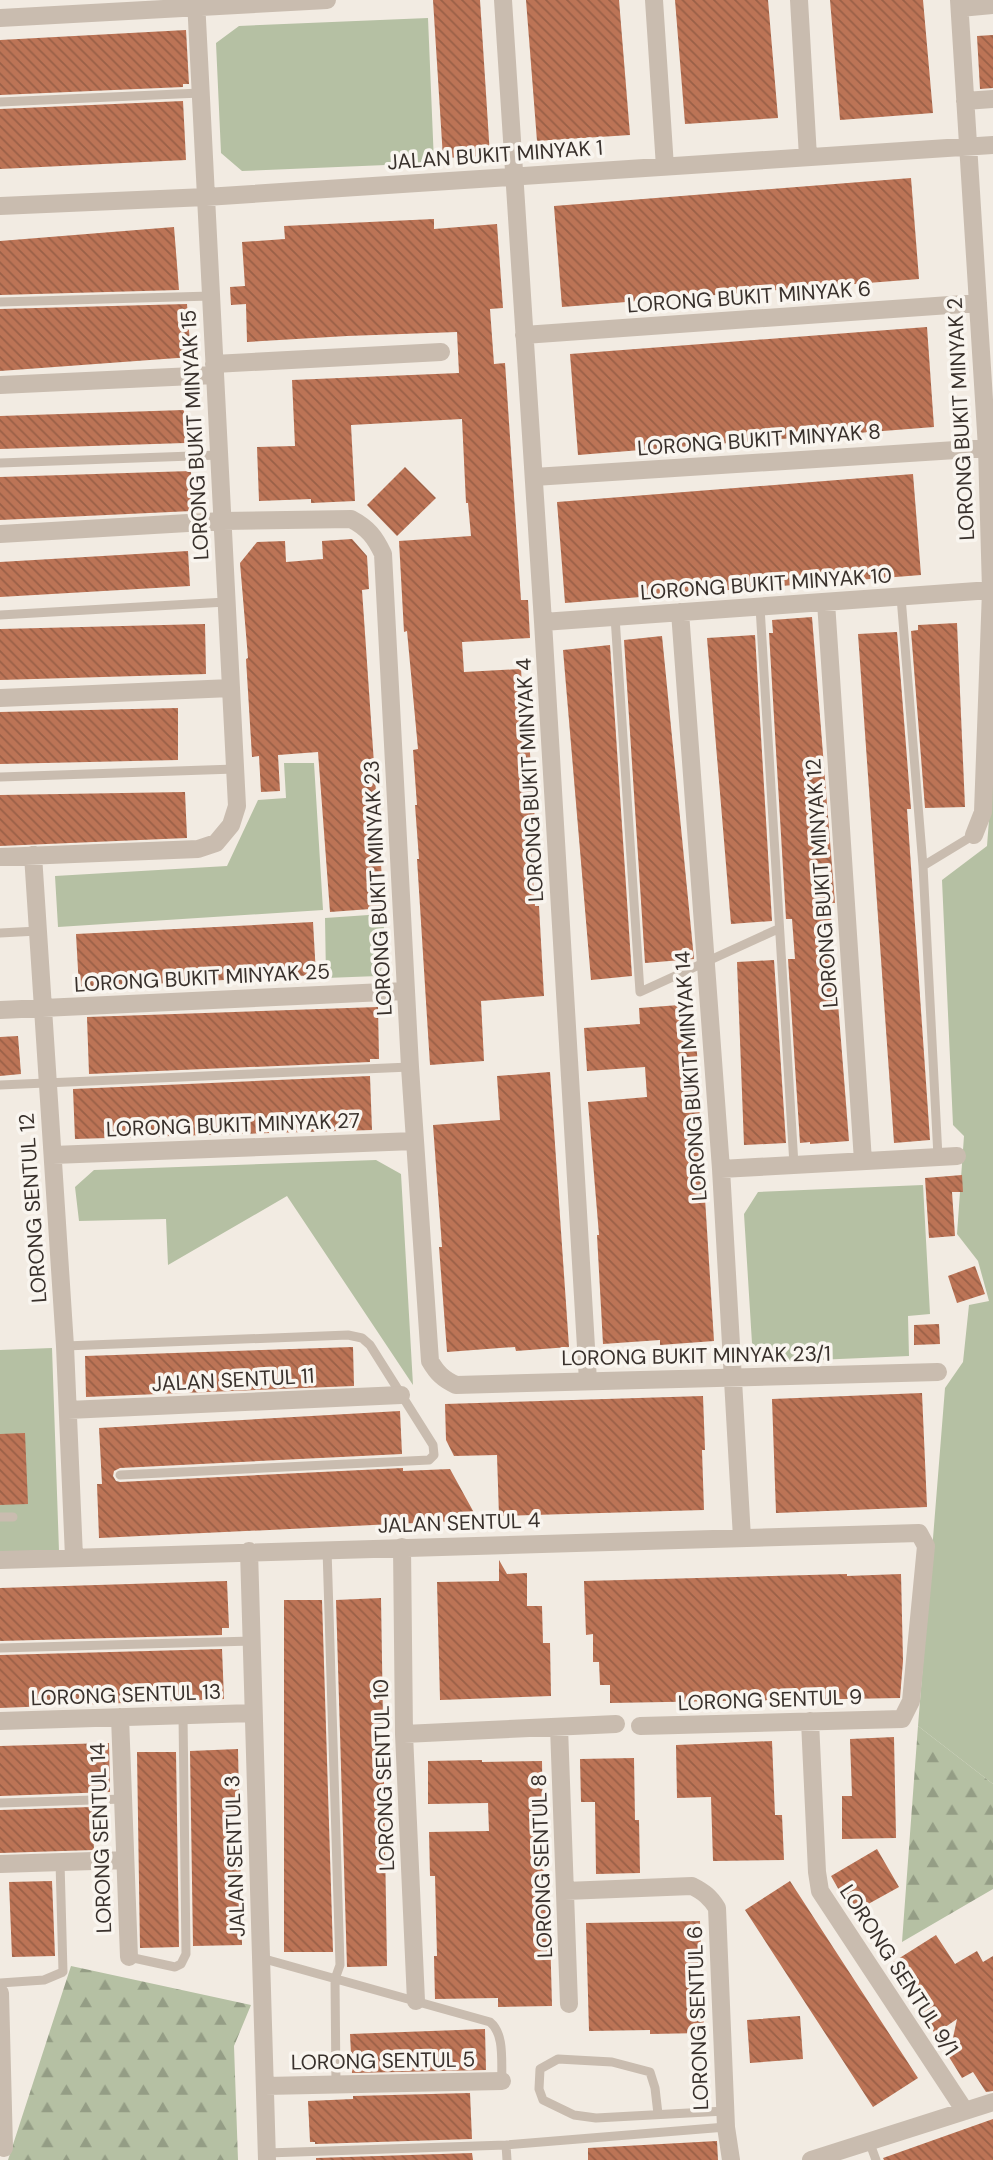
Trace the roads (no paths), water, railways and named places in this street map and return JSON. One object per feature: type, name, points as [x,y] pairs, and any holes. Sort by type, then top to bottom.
[{"type":"street","points":[[0,18],[196,4],[327,0]]},
{"type":"street","name":"LORONG BUKIT MINYAK 4","points":[[503,0],[543,622],[587,1381]]},
{"type":"street","points":[[654,0],[665,167]]},
{"type":"street","points":[[799,0],[808,157]]},
{"type":"street","name":"LORONG BUKIT MINYAK 15","points":[[33,855],[198,849],[216,843],[231,825],[237,806],[196,4]]},
{"type":"street","points":[[960,4],[993,5]]},
{"type":"street","name":"LORONG BUKIT MINYAK 2","points":[[960,4],[987,448],[991,590],[983,812],[974,835]]},
{"type":"street","points":[[965,101],[993,99]]},
{"type":"street","name":"JALAN BUKIT MINYAK 1","points":[[0,206],[206,197],[993,145]]},
{"type":"street","name":"LORONG BUKIT MINYAK 6","points":[[524,335],[978,303]]},
{"type":"street","points":[[0,385],[441,352]]},
{"type":"street","name":"LORONG BUKIT MINYAK 8","points":[[534,477],[987,448]]},
{"type":"street","name":"LORONG BUKIT MINYAK 23","points":[[0,534],[222,521],[351,519],[365,526],[376,538],[383,554],[405,991],[430,1361],[437,1372],[456,1385]]},
{"type":"street","name":"LORONG BUKIT MINYAK 10","points":[[543,622],[991,590]]},
{"type":"street","name":"LORONG BUKIT MINYAK 12","points":[[826,602],[863,1161]]},
{"type":"street","name":"LORONG BUKIT MINYAK 14","points":[[680,612],[721,1168],[742,1538]]},
{"type":"street","points":[[0,698],[231,688]]},
{"type":"street","points":[[0,857],[33,855]]},
{"type":"street","name":"LORONG SENTUL 12","points":[[33,855],[65,1346],[74,1557]]},
{"type":"street","name":"LORONG BUKIT MINYAK 25","points":[[0,1010],[405,991]]},
{"type":"street","name":"LORONG BUKIT MINYAK 27","points":[[53,1155],[414,1141]]},
{"type":"street","points":[[721,1168],[957,1156]]},
{"type":"street","name":"LORONG BUKIT MINYAK 23/1","points":[[456,1385],[938,1373]]},
{"type":"street","name":"JALAN SENTUL 11","points":[[68,1410],[401,1395]]},
{"type":"street","name":"JALAN SENTUL 4","points":[[0,1560],[919,1533],[926,1546],[911,1701],[902,1719]]},
{"type":"street","name":"LORONG SENTUL 10","points":[[401,1547],[404,1734],[416,2000]]},
{"type":"street","name":"JALAN SENTUL 3","points":[[249,1551],[267,2156]]},
{"type":"street","name":"LORONG SENTUL 13","points":[[0,1721],[253,1713]]},
{"type":"street","name":"LORONG SENTUL 14","points":[[120,1717],[129,1957]]},
{"type":"street","name":"LORONG SENTUL 9","points":[[640,1726],[902,1719]]},
{"type":"street","name":"LORONG SENTUL 9/1","points":[[810,1721],[820,1891],[965,2110]]},
{"type":"street","points":[[404,1734],[616,1724]]},
{"type":"street","name":"LORONG SENTUL 8","points":[[559,1727],[569,2004]]},
{"type":"street","points":[[0,1864],[125,1860]]},
{"type":"street","name":"LORONG SENTUL 6","points":[[565,1891],[692,1886],[711,1899],[717,1908],[725,2119],[731,2160]]},
{"type":"street","points":[[0,1993],[4,2148]]},
{"type":"street","name":"LORONG SENTUL 5","points":[[265,2086],[502,2081]]},
{"type":"street","points":[[811,2160],[993,2102]]},
{"type":"lane","points":[[0,102],[201,93]]},
{"type":"lane","points":[[0,302],[211,296]]},
{"type":"lane","points":[[0,463],[219,455]]},
{"type":"lane","points":[[901,597],[923,866],[939,1157]]},
{"type":"lane","points":[[0,615],[226,602]]},
{"type":"lane","points":[[760,607],[794,1165]]},
{"type":"lane","points":[[615,617],[640,992],[778,929]]},
{"type":"lane","points":[[0,777],[235,769]]},
{"type":"lane","points":[[923,866],[974,835]]},
{"type":"lane","points":[[0,933],[38,931]]},
{"type":"lane","points":[[0,1085],[410,1067]]},
{"type":"lane","points":[[65,1346],[348,1335],[362,1338],[370,1345],[433,1445],[434,1455],[429,1460],[120,1475]]},
{"type":"lane","points":[[0,1517],[13,1517]]},
{"type":"lane","points":[[327,1549],[340,1965],[335,1979],[336,2085]]},
{"type":"lane","points":[[0,1648],[252,1641]]},
{"type":"lane","points":[[129,1957],[175,1967],[181,1964],[186,1954],[183,1715]]},
{"type":"lane","points":[[0,1803],[123,1799]]},
{"type":"lane","points":[[0,1983],[44,1980],[63,1972],[60,1862]]},
{"type":"lane","points":[[261,1958],[490,2022],[500,2035],[502,2081]]},
{"type":"lane","points":[[658,2114],[650,2072],[612,2062],[558,2059],[540,2069],[539,2089],[543,2100],[574,2115],[596,2118],[658,2114],[725,2119]]},
{"type":"lane","points":[[267,2156],[506,2145],[725,2119]]},
{"type":"lane","points":[[869,2141],[876,2160]]},
{"type":"lane","points":[[506,2145],[507,2160]]}]
